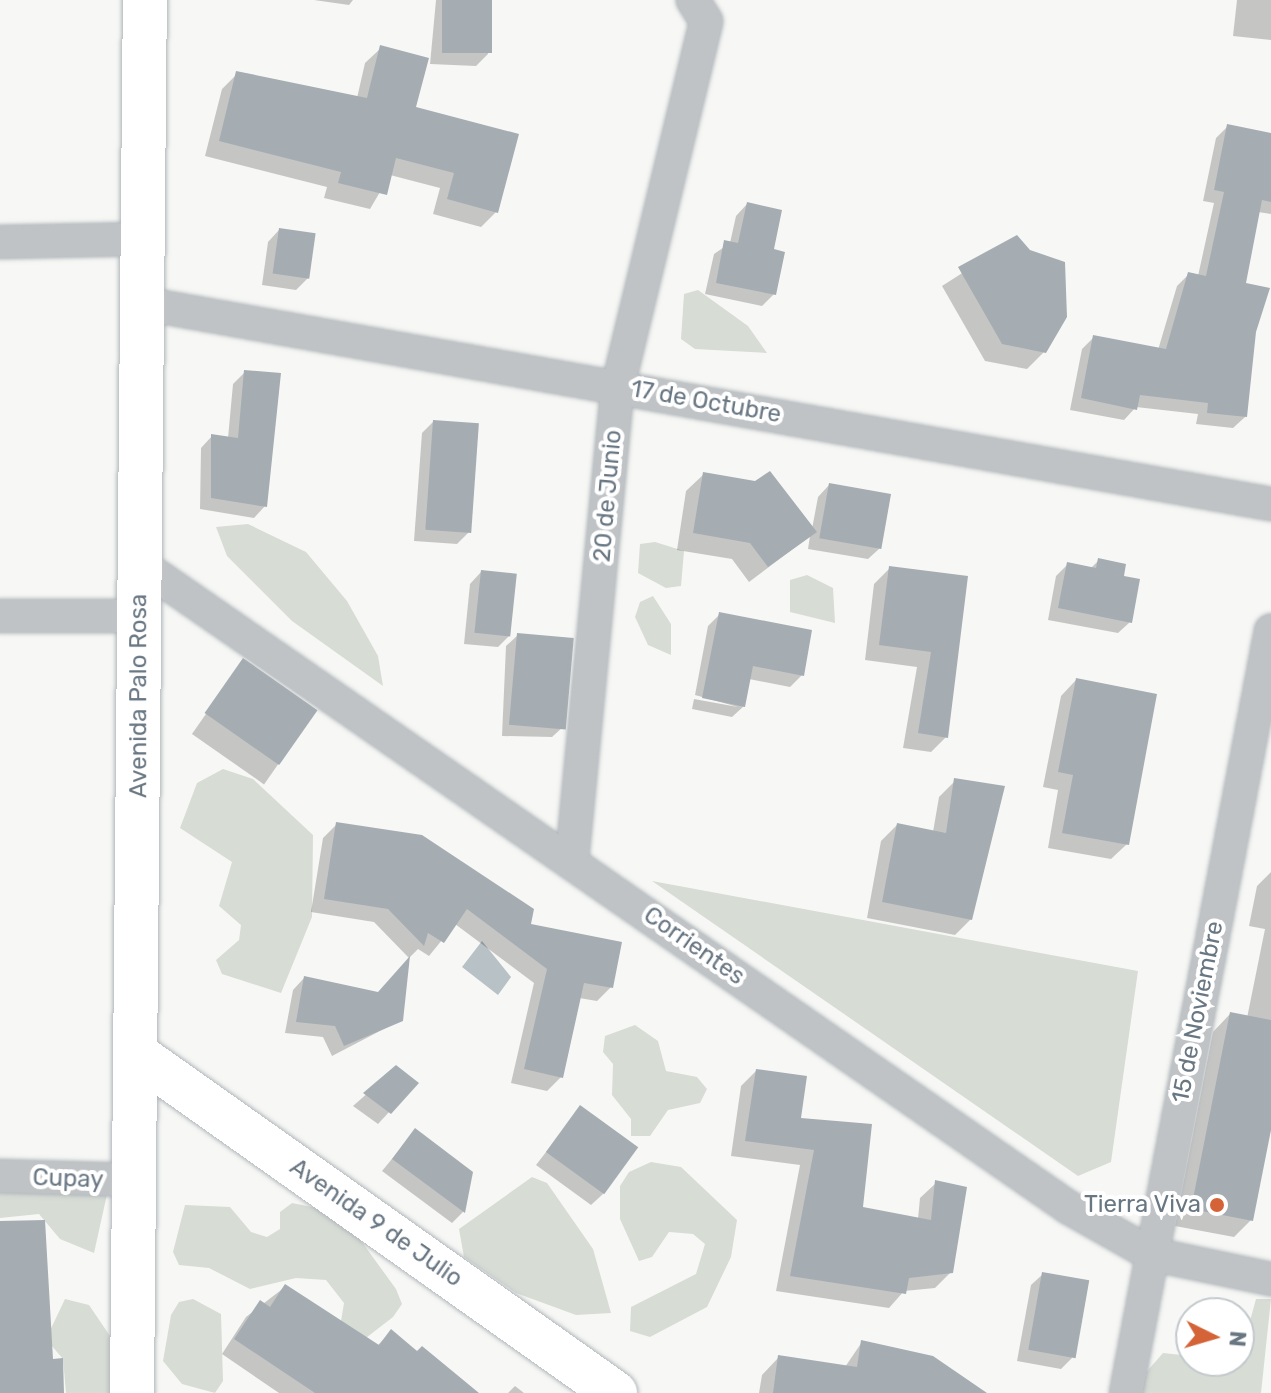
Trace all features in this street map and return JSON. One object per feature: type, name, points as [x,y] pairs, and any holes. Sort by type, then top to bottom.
[{"type":"main road","name":"Avenida Palo Rosa","points":[[132,1393],[140,616],[139,239],[145,0]]},
{"type":"main road","name":"Avenida 9 de Julio","points":[[136,1054],[615,1393]]},
{"type":"street","name":"20 de Junio","points":[[572,860],[618,386],[706,21],[693,0]]},
{"type":"street","points":[[0,242],[139,239]]},
{"type":"street","name":"17 de Octubre","points":[[140,303],[1271,504]]},
{"type":"street","name":"Corrientes","points":[[140,564],[572,860],[1068,1207],[1151,1254],[1271,1279]]},
{"type":"street","points":[[0,616],[140,616]]},
{"type":"street","name":"15 de Noviembre","points":[[1126,1393],[1271,631]]},
{"type":"street","name":"Cupay","points":[[0,1176],[135,1180]]},
{"type":"shaded area","points":[[698,290],[748,326],[767,353],[695,349],[681,339],[684,294]]},
{"type":"shaded area","points":[[248,524],[306,552],[347,601],[378,656],[383,686],[292,621],[227,556],[216,527]]},
{"type":"shaded area","points":[[655,542],[684,551],[681,586],[666,588],[638,573],[640,544]]},
{"type":"shaded area","points":[[807,575],[833,588],[835,623],[790,612],[790,580]]},
{"type":"shaded area","points":[[653,596],[671,624],[671,655],[648,645],[635,617],[640,602]]},
{"type":"shaded area","points":[[223,769],[253,779],[313,835],[312,917],[281,993],[222,974],[216,960],[239,940],[241,925],[219,906],[232,862],[180,828],[197,783]]},
{"type":"shaded area","points":[[652,881],[1138,971],[1111,1162],[1078,1176]]},
{"type":"shaded area","points":[[482,941],[511,977],[498,995],[462,967]]},
{"type":"shaded area","points":[[635,1025],[658,1041],[666,1071],[697,1077],[707,1089],[700,1103],[668,1110],[650,1136],[631,1136],[631,1119],[612,1095],[613,1064],[603,1052],[605,1036]]},
{"type":"shaded area","points":[[651,1162],[681,1167],[737,1220],[731,1257],[707,1307],[650,1337],[630,1331],[631,1307],[696,1274],[705,1244],[693,1234],[669,1232],[652,1257],[639,1261],[620,1219],[620,1186],[629,1172]]},
{"type":"shaded area","points":[[532,1177],[547,1183],[593,1249],[611,1313],[576,1315],[516,1293],[464,1257],[459,1229]]},
{"type":"shaded area","points":[[110,1181],[94,1253],[60,1239],[39,1214],[0,1218],[0,1182]]},
{"type":"shaded area","points":[[292,1203],[322,1209],[359,1238],[396,1289],[402,1304],[393,1317],[353,1348],[339,1333],[344,1303],[326,1280],[296,1278],[250,1289],[209,1268],[179,1265],[173,1252],[185,1205],[230,1207],[251,1232],[267,1237],[280,1229],[280,1212]]},
{"type":"shaded area","points":[[65,1299],[89,1305],[125,1358],[123,1393],[66,1393],[63,1359],[46,1339]]},
{"type":"shaded area","points":[[193,1299],[221,1314],[223,1381],[215,1393],[182,1384],[163,1361],[171,1315],[179,1302]]},
{"type":"shaded area","points":[[1256,1299],[1271,1299],[1261,1393],[1142,1393],[1142,1377],[1163,1353],[1175,1354],[1175,1377],[1255,1377]]},
{"type":"building","points":[[442,0],[492,0],[492,53],[442,53]]},
{"type":"building","points":[[380,45],[429,58],[416,107],[519,134],[498,213],[447,199],[454,173],[396,158],[387,195],[338,183],[341,172],[219,141],[236,71],[367,98]]},
{"type":"building","points":[[1227,124],[1271,133],[1271,202],[1262,200],[1246,283],[1270,288],[1256,332],[1247,417],[1207,413],[1208,403],[1140,395],[1137,410],[1081,398],[1093,335],[1166,349],[1188,272],[1206,276],[1224,192],[1214,190]]},
{"type":"building","points":[[747,202],[782,210],[774,249],[785,252],[776,295],[716,283],[724,240],[738,243]]},
{"type":"building","points":[[279,228],[316,233],[309,279],[273,274]]},
{"type":"building","points":[[1017,235],[1030,250],[1065,262],[1067,317],[1046,353],[1002,344],[958,267]]},
{"type":"building","points":[[244,370],[281,373],[267,507],[211,498],[211,434],[238,438]]},
{"type":"building","points":[[433,420],[479,423],[471,533],[425,530]]},
{"type":"building","points":[[770,471],[817,532],[768,567],[750,543],[693,533],[703,472],[755,481]]},
{"type":"building","points":[[829,483],[891,494],[881,549],[819,538]]},
{"type":"building","points":[[1098,558],[1126,564],[1124,576],[1140,579],[1132,623],[1058,608],[1067,562],[1096,568]]},
{"type":"building","points":[[889,566],[968,576],[948,738],[918,733],[931,652],[879,645]]},
{"type":"building","points":[[481,570],[517,574],[510,636],[474,633]]},
{"type":"building","points":[[719,612],[812,630],[804,676],[753,666],[745,707],[702,698]]},
{"type":"building","points":[[517,633],[574,638],[566,730],[509,725]]},
{"type":"building","points":[[243,658],[318,710],[279,765],[205,713]]},
{"type":"building","points":[[1076,678],[1157,694],[1129,845],[1062,833],[1073,775],[1058,772]]},
{"type":"building","points":[[954,778],[1005,786],[972,920],[882,902],[897,823],[946,833]]},
{"type":"building","points":[[336,822],[422,835],[534,909],[531,924],[622,942],[613,988],[584,983],[563,1078],[524,1069],[547,969],[467,909],[444,943],[428,933],[424,946],[388,909],[324,899]]},
{"type":"building","points":[[410,956],[403,1021],[344,1046],[335,1026],[296,1022],[304,976],[378,992]]},
{"type":"building","points":[[1230,1012],[1271,1020],[1271,1130],[1253,1221],[1191,1209]]},
{"type":"building","points":[[396,1065],[419,1083],[391,1114],[363,1093]]},
{"type":"building","points":[[756,1069],[807,1076],[801,1118],[872,1124],[863,1207],[931,1220],[935,1180],[967,1187],[953,1273],[909,1278],[906,1294],[790,1276],[814,1150],[745,1141]]},
{"type":"building","points":[[580,1105],[638,1147],[604,1194],[546,1152]]},
{"type":"building","points":[[415,1128],[473,1172],[465,1213],[392,1159]]},
{"type":"building","points":[[45,1220],[53,1359],[63,1358],[64,1393],[0,1393],[0,1221]]},
{"type":"building","points":[[1042,1272],[1089,1280],[1076,1358],[1028,1350]]},
{"type":"building","points":[[285,1284],[379,1345],[391,1329],[417,1351],[422,1346],[479,1393],[315,1393],[234,1339],[260,1300],[270,1307]]},
{"type":"building","points":[[861,1340],[933,1356],[987,1393],[773,1393],[778,1355],[857,1367]]},
{"type":"place","name":"Tierra Viva","points":[[1217,1205]]}]
